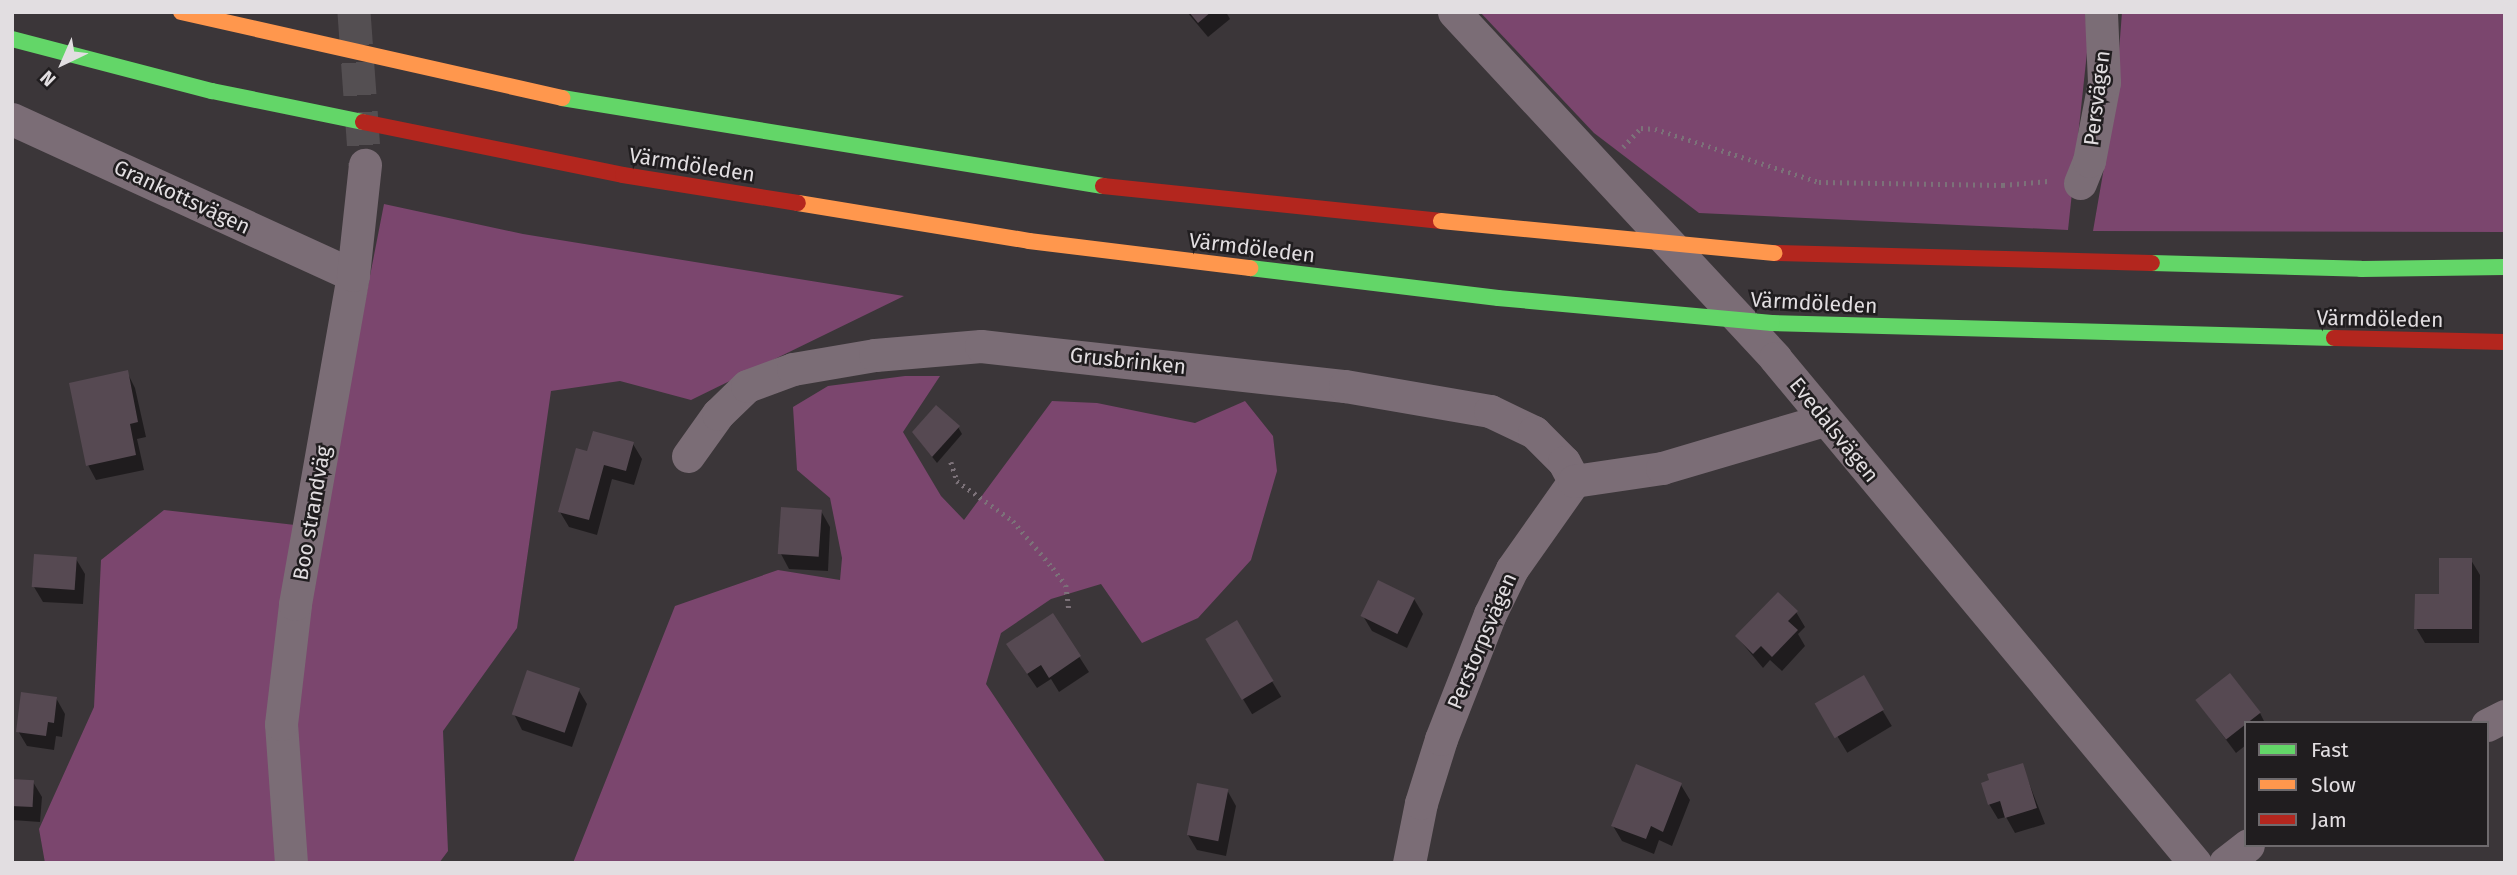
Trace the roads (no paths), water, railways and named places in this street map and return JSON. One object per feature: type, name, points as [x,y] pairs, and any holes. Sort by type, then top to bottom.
[{"type":"highway","points":[[181,12],[565,98],[1105,186],[1774,253],[2361,269],[2505,267]]},
{"type":"highway","name":"Värmdöleden","points":[[12,38],[212,91],[623,175],[1029,241],[1498,298],[1772,323],[2505,342]]},
{"type":"street","name":"Evedalsvägen","points":[[1454,12],[1685,259],[1824,420],[2195,863]]},
{"type":"street","name":"Persvägen","points":[[2080,183],[2089,161],[2104,82],[2101,12]]},
{"type":"street","name":"Grankottsvägen","points":[[12,118],[353,275]]},
{"type":"street","name":"Boo strandväg","points":[[291,863],[281,724],[295,604],[353,275],[365,165]]},
{"type":"street","name":"Grusbrinken","points":[[688,456],[718,414],[747,386],[793,369],[875,355],[981,346],[1345,386],[1490,411],[1534,432],[1564,462],[1574,481]]},
{"type":"street","points":[[1574,481],[1662,468],[1824,420]]},
{"type":"street","name":"Perstorpsvägen","points":[[1409,863],[1420,803],[1441,739],[1490,614],[1512,569],[1574,481]]},
{"type":"street","points":[[2489,724],[2505,716]]},
{"type":"street","points":[[2225,863],[2245,847]]},
{"type":"tunnel","points":[[354,12],[365,165]]}]
